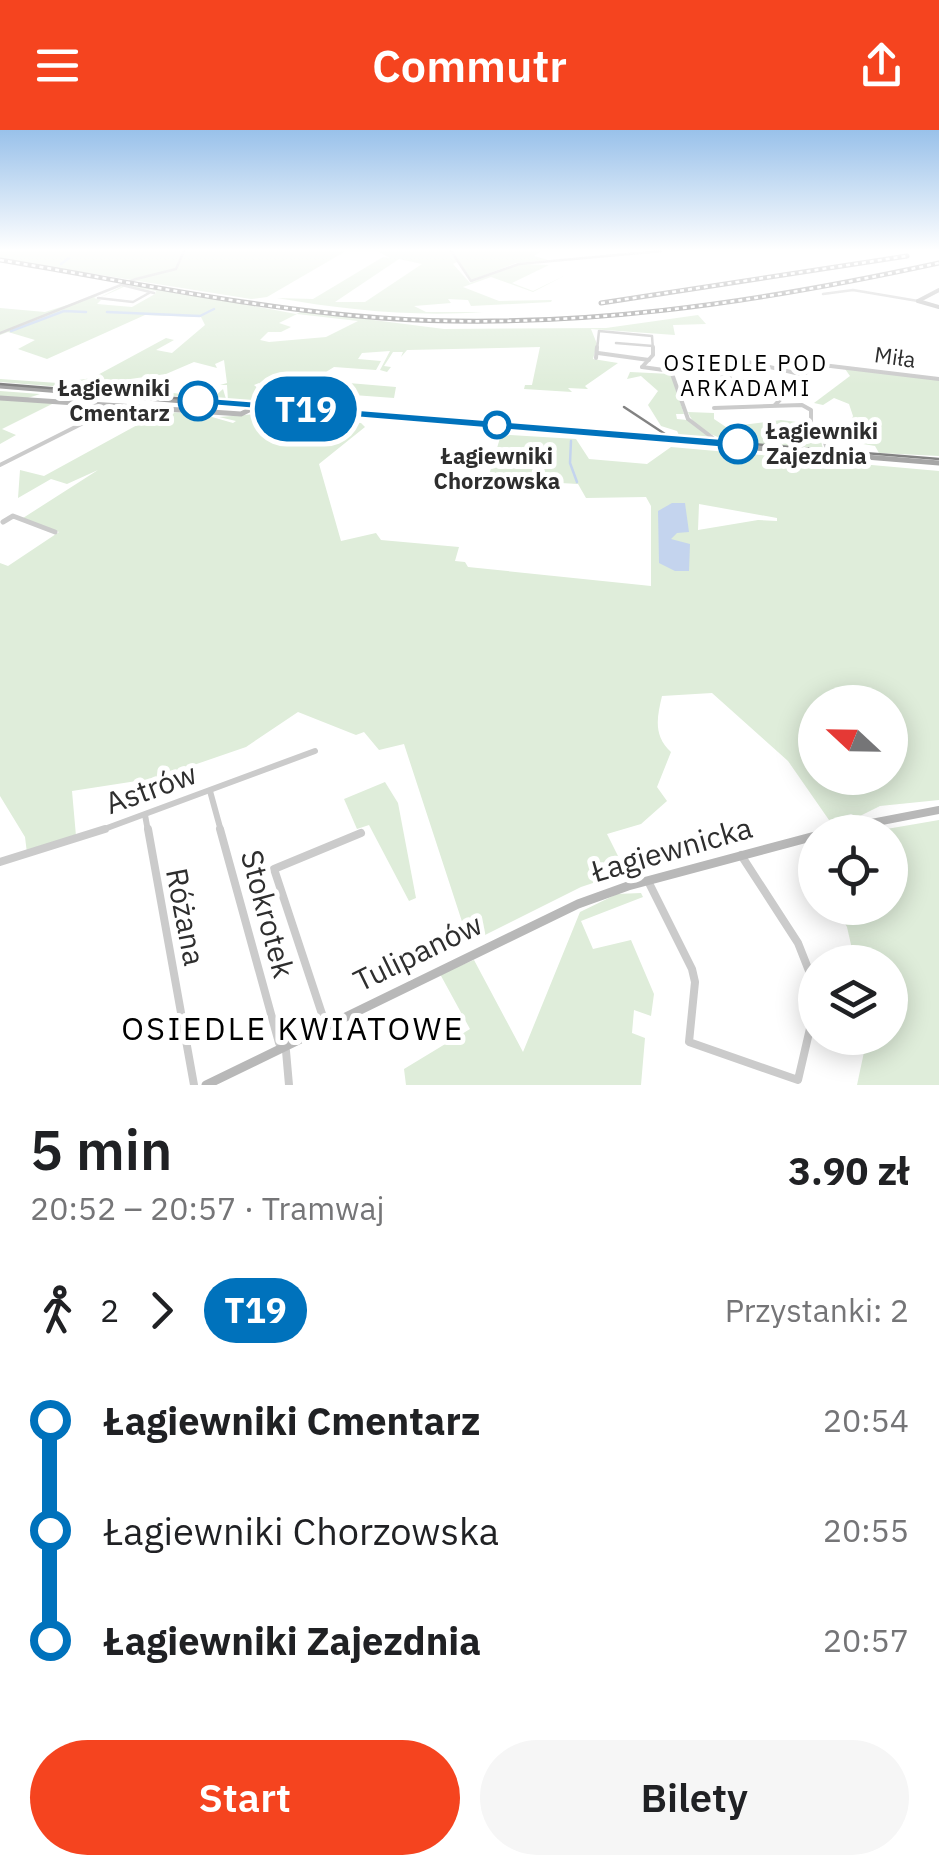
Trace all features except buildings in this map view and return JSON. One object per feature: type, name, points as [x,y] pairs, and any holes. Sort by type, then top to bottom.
[{"type":"main road","points":[[0,388],[939,464]]},
{"type":"main road","points":[[0,388],[68,393]]},
{"type":"main road","points":[[287,412],[939,464]]},
{"type":"street","points":[[0,333],[100,296]]},
{"type":"street","points":[[95,298],[133,302],[147,296]]},
{"type":"street","points":[[884,296],[939,307]]},
{"type":"street","points":[[918,301],[928,296]]},
{"type":"street","points":[[649,360],[596,355],[598,331],[652,336],[649,360],[642,368],[671,371]]},
{"type":"street","points":[[616,343],[653,346]]},
{"type":"street","points":[[722,445],[688,419],[671,371],[676,360],[694,354],[735,358],[800,374],[775,405]]},
{"type":"street","points":[[735,358],[716,375],[748,383]]},
{"type":"street","name":"Miła","points":[[800,374],[810,365],[820,363],[939,379]]},
{"type":"street","points":[[740,392],[765,366]]},
{"type":"street","points":[[0,398],[241,414],[256,409]]},
{"type":"street","points":[[714,408],[798,404],[811,410],[811,429],[824,440],[828,454]]},
{"type":"street","points":[[0,465],[117,406]]},
{"type":"street","points":[[1,522],[13,516],[56,532]]},
{"type":"street","name":"Astrów","points":[[0,862],[144,815],[315,752]]},
{"type":"street","name":"Stokrotek","points":[[210,791],[290,1085]]},
{"type":"street","points":[[908,816],[939,810]]},
{"type":"street","name":"Różana","points":[[144,815],[194,1085]]},
{"type":"street","points":[[326,1026],[274,869],[361,833]]},
{"type":"street","name":"Łagiewnicka","points":[[544,919],[597,896],[798,841]]},
{"type":"street","points":[[742,856],[799,945]]},
{"type":"street","points":[[648,881],[692,969],[695,982],[690,1042],[798,1080],[804,1055]]},
{"type":"street","name":"Tulipanów","points":[[206,1085],[544,919]]},
{"type":"green space","points":[[97,296],[94,298],[101,300],[97,304],[132,307],[152,296],[200,296],[296,314],[303,311],[444,329],[606,328],[698,315],[706,324],[673,325],[675,335],[591,329],[597,344],[593,359],[618,363],[585,386],[588,389],[568,388],[572,392],[524,389],[525,385],[532,385],[540,347],[407,350],[401,357],[403,352],[393,352],[384,366],[391,367],[387,372],[380,370],[390,351],[362,353],[358,359],[381,361],[376,370],[334,367],[313,380],[396,387],[394,398],[299,391],[304,385],[286,396],[259,383],[254,385],[272,400],[298,407],[228,401],[227,385],[220,385],[227,383],[224,360],[215,364],[217,368],[194,362],[166,374],[123,380],[116,386],[206,397],[214,397],[223,389],[226,399],[222,400],[0,382],[58,383],[92,378],[166,338],[174,340],[156,350],[172,353],[205,325],[201,317],[145,315],[47,359],[18,349],[35,340],[8,332],[0,335],[0,308],[45,312]],"holes":[[[297,314],[358,321],[326,337],[269,342],[260,340],[268,332],[291,327],[279,323]]]},
{"type":"green space","points":[[229,296],[269,296],[251,299]]},
{"type":"green space","points":[[345,296],[335,302],[365,302],[375,296],[485,296],[499,301],[552,300],[471,306],[468,300],[448,299],[451,303],[414,306],[426,312],[483,312],[431,314],[277,298]]},
{"type":"green space","points":[[843,366],[939,380],[939,456],[879,453],[875,446],[845,441],[853,416],[849,404],[834,398],[823,405],[814,403],[850,376]]},
{"type":"green space","points":[[630,372],[671,374],[684,414],[676,414],[677,419],[687,420],[718,441],[680,437],[677,431],[661,426],[648,405],[658,391],[641,376],[627,379]]},
{"type":"green space","points":[[0,391],[40,394],[25,399],[54,403],[2,429],[16,435],[0,444]]},
{"type":"green space","points":[[161,412],[198,413],[233,423],[236,421],[219,417],[257,414],[361,423],[365,427],[319,464],[341,541],[376,533],[381,540],[459,547],[455,561],[465,562],[468,567],[651,586],[651,506],[646,497],[586,498],[578,484],[492,479],[489,475],[500,438],[510,435],[576,439],[589,459],[647,464],[671,447],[939,471],[939,800],[880,806],[862,815],[826,815],[812,795],[908,795],[908,685],[798,685],[798,775],[788,761],[712,693],[662,696],[659,733],[671,752],[657,787],[667,801],[641,824],[607,834],[626,872],[581,887],[469,943],[404,744],[379,750],[364,732],[356,735],[298,712],[246,747],[156,778],[72,791],[76,836],[27,853],[25,837],[0,796],[0,563],[8,566],[59,532],[23,518],[98,470],[67,484],[51,479],[18,498],[20,470],[44,476]],"holes":[[[699,504],[777,521],[758,520],[698,530]]]},
{"type":"green space","points":[[688,412],[714,413],[714,419],[726,427],[781,420],[805,423],[805,429],[821,441],[823,449],[728,440],[696,425]]},
{"type":"green space","points":[[385,782],[398,803],[416,898],[409,901],[369,825],[357,829],[344,799]]},
{"type":"green space","points":[[939,820],[939,1085],[857,1085],[863,1055],[908,1055],[908,945],[851,945],[846,925],[908,925],[908,825]]},
{"type":"green space","points":[[641,893],[643,897],[581,921],[593,949],[631,940],[654,994],[651,1016],[634,1010],[632,1033],[645,1038],[641,1085],[406,1085],[404,1069],[470,1029],[440,974],[474,960],[523,1052],[580,912],[617,894]]},
{"type":"water","points":[[672,503],[685,503],[689,532],[677,533],[671,539],[690,544],[689,571],[675,571],[659,563],[658,511]]},
{"type":"waterway","points":[[107,312],[200,316],[214,309]]},
{"type":"waterway","points":[[11,331],[64,311],[86,312]]},
{"type":"waterway","points":[[571,441],[570,463],[577,482]]},
{"type":"tram line","points":[[0,384],[670,438]]},
{"type":"tram line","name":"T19","points":[[198,401],[738,444]]},
{"type":"tram line","points":[[624,407],[670,438]]},
{"type":"tram line","points":[[670,438],[939,459]]},
{"type":"railway","points":[[202,296],[382,318],[453,321],[593,317],[766,296]]},
{"type":"railway","points":[[601,303],[649,296]]},
{"type":"place","name":"Łagiewniki Cmentarz","points":[[198,401]]},
{"type":"place","name":"Łagiewniki Chorzowska","points":[[497,425]]},
{"type":"place","name":"Łagiewniki Zajezdnia","points":[[738,444]]},
{"type":"district","name":"OSIEDLE POD ARKADAMI","points":[[746,376]]},
{"type":"district","name":"OSIEDLE KWIATOWE","points":[[293,1029]]}]
